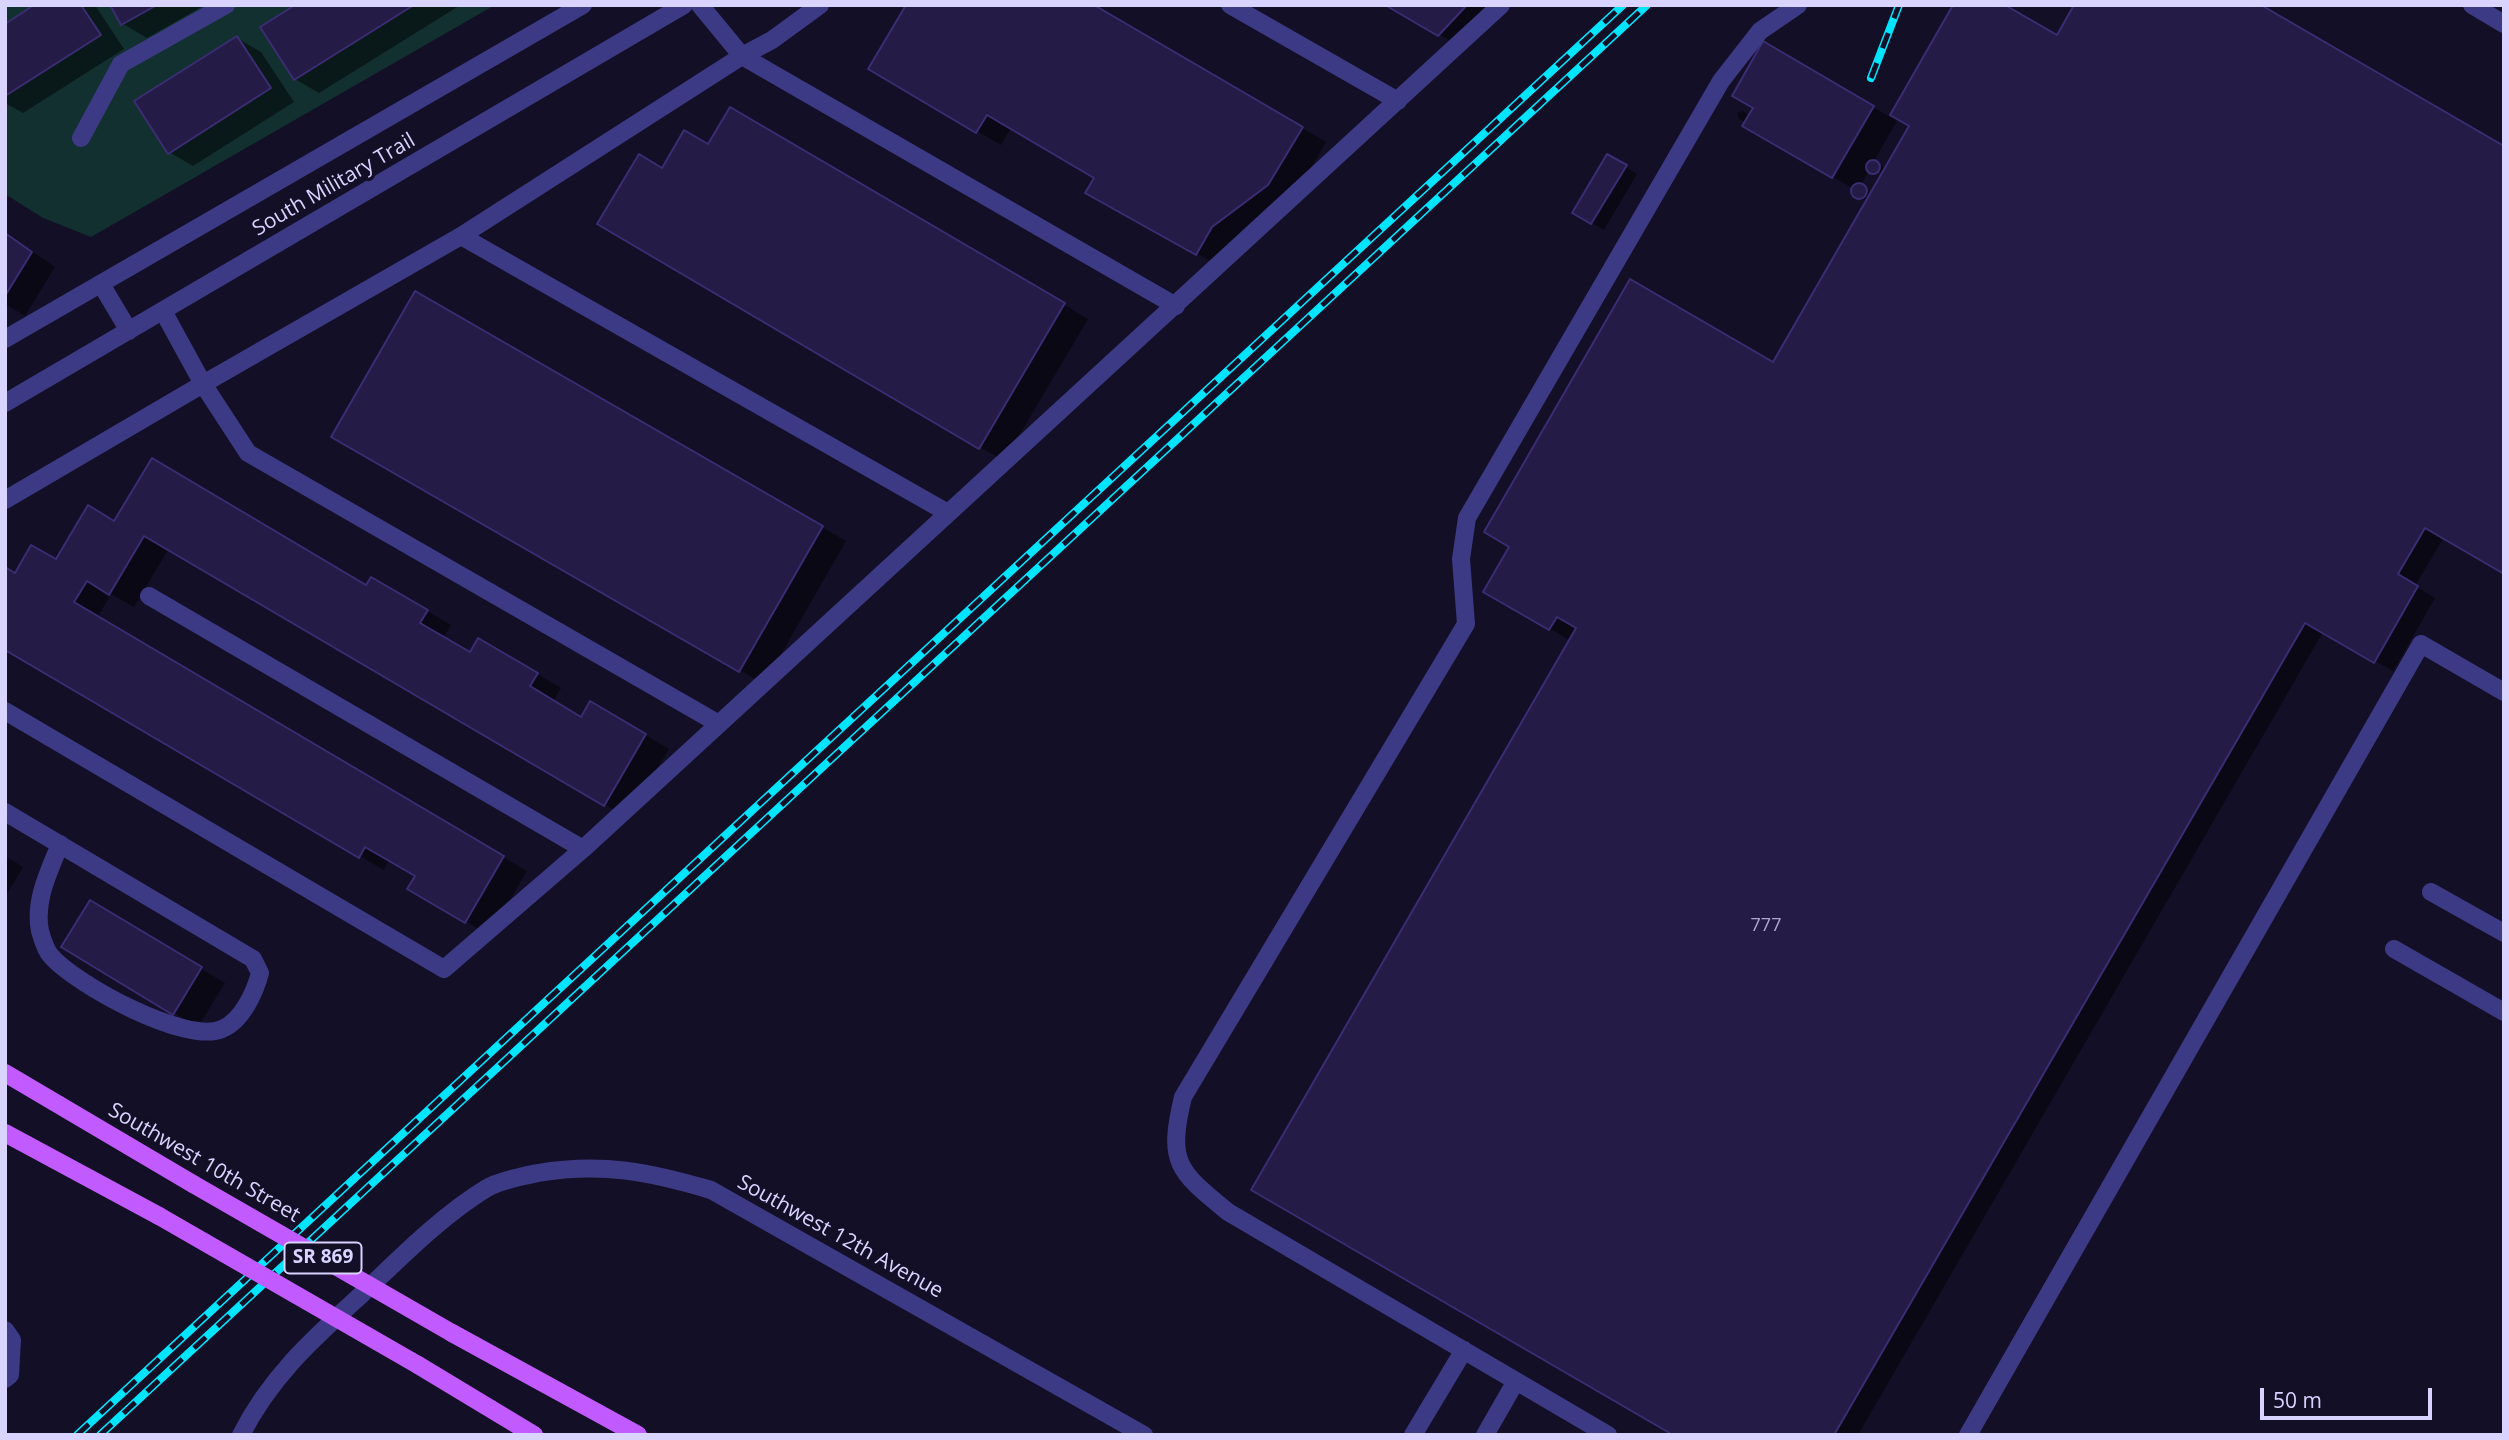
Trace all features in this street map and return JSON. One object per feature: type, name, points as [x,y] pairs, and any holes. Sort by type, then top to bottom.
[{"type":"main road","name":"Southwest 10th Street","points":[[5,1073],[452,1333],[638,1435]]},
{"type":"main road","name":"SR 869","points":[[5,1133],[159,1216],[534,1435]]},
{"type":"street","points":[[81,138],[121,64],[226,5]]},
{"type":"street","name":"South Military Trail","points":[[5,339],[583,5]]},
{"type":"street","name":"South Military Trail","points":[[5,403],[684,5]]},
{"type":"street","points":[[700,5],[742,55],[1176,306]]},
{"type":"street","points":[[5,500],[461,236],[742,55],[772,40],[820,5]]},
{"type":"street","points":[[1230,5],[1398,101]]},
{"type":"street","points":[[5,711],[444,969],[583,849],[1501,5]]},
{"type":"street","points":[[1608,1435],[1228,1212],[1190,1180],[1179,1160],[1174,1135],[1183,1097],[1466,624],[1461,559],[1467,518],[1721,81],[1760,31],[1798,5]]},
{"type":"street","points":[[2472,5],[2504,23]]},
{"type":"street","points":[[461,236],[948,513]]},
{"type":"street","points":[[102,284],[129,331]]},
{"type":"street","points":[[163,311],[203,384],[248,453],[719,724]]},
{"type":"street","points":[[149,596],[583,849]]},
{"type":"street","points":[[1968,1435],[2421,644],[2504,692]]},
{"type":"street","points":[[5,812],[60,844],[253,959],[260,973],[256,987],[246,1006],[224,1029],[205,1033],[173,1026],[88,984],[50,955],[40,931],[40,894],[60,844]]},
{"type":"street","points":[[2431,892],[2504,933]]},
{"type":"street","points":[[2394,949],[2504,1012]]},
{"type":"street","name":"Southwest 12th Avenue","points":[[241,1435],[257,1404],[287,1364],[409,1250],[489,1187],[527,1175],[577,1166],[656,1174],[711,1191],[1144,1435]]},
{"type":"street","points":[[5,1330],[12,1340],[10,1375],[5,1379]]},
{"type":"street","points":[[1413,1435],[1464,1350]]},
{"type":"street","points":[[1485,1435],[1516,1381]]},
{"type":"green space","points":[[5,5],[495,5],[91,237],[43,218],[5,194]]},
{"type":"building","points":[[34,5],[81,5],[101,35],[5,96],[5,24]]},
{"type":"building","points":[[110,5],[157,5],[121,25]]},
{"type":"building","points":[[295,5],[414,5],[294,80],[260,27]]},
{"type":"building","points":[[906,5],[1094,5],[1303,127],[1268,185],[1212,227],[1196,255],[1085,193],[1094,178],[987,115],[976,133],[868,69]]},
{"type":"building","points":[[1385,5],[1467,5],[1438,36]]},
{"type":"building","points":[[1953,5],[2005,5],[2057,35],[2074,5],[2261,5],[2504,146],[2504,574],[2425,528],[2398,574],[2418,586],[2374,663],[2305,623],[1834,1435],[1673,1435],[1251,1190],[1576,628],[1557,617],[1549,630],[1483,592],[1509,547],[1484,532],[1630,279],[1773,362],[1909,126],[1890,115]]},
{"type":"building","points":[[237,36],[271,88],[168,154],[134,101]]},
{"type":"building","points":[[1763,41],[1874,106],[1832,178],[1742,126],[1753,108],[1732,96]]},
{"type":"building","points":[[730,107],[1065,303],[979,449],[597,224],[639,154],[662,168],[684,130],[708,144]]},
{"type":"building","points":[[1607,154],[1627,165],[1591,224],[1572,213]]},
{"type":"building","points":[[1870,160],[1876,160],[1880,167],[1876,174],[1870,174],[1866,170],[1866,164]]},
{"type":"building","points":[[1859,183],[1867,191],[1859,199],[1851,191]]},
{"type":"building","points":[[5,233],[32,252],[5,296]]},
{"type":"building","points":[[415,291],[823,526],[739,672],[331,437]]},
{"type":"building","points":[[152,458],[366,585],[371,577],[428,610],[420,623],[470,652],[478,638],[538,673],[530,686],[581,717],[590,701],[646,734],[604,806],[144,536],[109,595],[87,581],[74,602],[504,856],[465,923],[407,889],[415,876],[365,847],[359,858],[5,650],[5,567],[15,573],[31,545],[56,559],[88,505],[114,521]]},
{"type":"building","points":[[90,900],[202,967],[173,1015],[61,947]]},
{"type":"railway","points":[[77,1435],[1623,5]]},
{"type":"railway","points":[[100,1435],[1647,5]]},
{"type":"railway","points":[[1871,78],[1899,5]]}]
